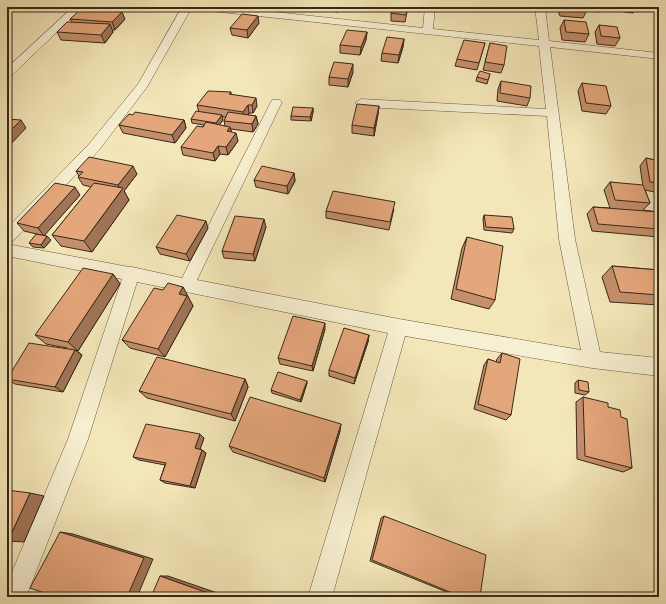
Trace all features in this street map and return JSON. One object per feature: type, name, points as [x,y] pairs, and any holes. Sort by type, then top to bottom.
[{"type":"street","points":[[7,74],[78,7]]},
{"type":"street","points":[[7,238],[94,147],[143,85],[187,7]]},
{"type":"street","points":[[202,7],[659,56]]},
{"type":"street","points":[[428,31],[430,7]]},
{"type":"street","points":[[540,7],[567,239],[592,360]]},
{"type":"street","points":[[187,284],[276,102]]},
{"type":"street","points":[[361,103],[552,113]]},
{"type":"street","points":[[7,250],[132,273],[399,327],[592,360],[659,367]]},
{"type":"street","points":[[14,597],[78,439],[132,273]]},
{"type":"street","points":[[320,597],[399,327]]},
{"type":"building","points":[[393,7],[408,7],[406,15],[391,13]]},
{"type":"building","points":[[562,7],[586,7],[587,10],[563,9]]},
{"type":"building","points":[[81,9],[122,12],[112,22],[70,19]]},
{"type":"building","points":[[242,14],[258,16],[247,30],[230,28]]},
{"type":"building","points":[[564,20],[586,22],[589,34],[566,32]]},
{"type":"building","points":[[67,22],[110,24],[101,35],[57,32]]},
{"type":"building","points":[[599,25],[617,27],[620,38],[601,36]]},
{"type":"building","points":[[347,30],[367,32],[361,47],[340,45]]},
{"type":"building","points":[[387,37],[404,39],[399,55],[382,53]]},
{"type":"building","points":[[464,40],[485,43],[479,63],[457,59]]},
{"type":"building","points":[[490,43],[507,46],[504,65],[485,62]]},
{"type":"building","points":[[334,62],[353,64],[348,79],[329,77]]},
{"type":"building","points":[[480,71],[490,74],[488,80],[477,77]]},
{"type":"building","points":[[501,81],[531,86],[530,98],[500,93]]},
{"type":"building","points":[[582,83],[606,86],[611,106],[586,103]]},
{"type":"building","points":[[208,91],[231,92],[229,94],[256,98],[252,105],[248,105],[243,112],[197,105]]},
{"type":"building","points":[[357,104],[379,106],[374,128],[352,125]]},
{"type":"building","points":[[293,107],[313,108],[310,117],[291,116]]},
{"type":"building","points":[[196,111],[222,115],[216,123],[191,119]]},
{"type":"building","points":[[135,112],[184,120],[172,135],[119,125],[129,114],[133,115]]},
{"type":"building","points":[[228,112],[256,116],[252,124],[224,121]]},
{"type":"building","points":[[7,119],[21,120],[7,134]]},
{"type":"building","points":[[206,122],[230,127],[227,131],[236,133],[226,147],[218,146],[213,153],[181,147],[197,126],[203,127]]},
{"type":"building","points":[[89,157],[133,166],[118,185],[78,177],[83,172],[76,171]]},
{"type":"building","points":[[646,158],[659,161],[659,183],[650,182]]},
{"type":"building","points":[[262,166],[294,173],[287,186],[254,180]]},
{"type":"building","points":[[610,182],[643,185],[650,203],[615,200]]},
{"type":"building","points":[[55,183],[75,187],[38,228],[17,223]]},
{"type":"building","points":[[94,183],[123,188],[84,241],[52,235]]},
{"type":"building","points":[[333,191],[395,202],[390,222],[326,211]]},
{"type":"building","points":[[593,207],[659,212],[659,229],[598,224]]},
{"type":"building","points":[[177,215],[206,221],[186,254],[156,247]]},
{"type":"building","points":[[484,215],[512,217],[514,229],[486,227]]},
{"type":"building","points":[[235,216],[264,219],[253,254],[222,251]]},
{"type":"building","points":[[36,234],[47,236],[41,245],[29,243]]},
{"type":"building","points":[[467,237],[503,246],[495,300],[456,289]]},
{"type":"building","points":[[612,266],[659,270],[659,295],[620,292]]},
{"type":"building","points":[[83,268],[113,274],[68,342],[35,335]]},
{"type":"building","points":[[168,283],[183,287],[179,294],[187,296],[158,349],[122,340],[154,288],[163,290]]},
{"type":"building","points":[[293,316],[325,323],[312,366],[278,358]]},
{"type":"building","points":[[344,328],[369,335],[355,378],[329,370]]},
{"type":"building","points":[[29,343],[75,350],[55,387],[7,379]]},
{"type":"building","points":[[502,353],[520,359],[511,415],[478,404],[488,359],[500,363]]},
{"type":"building","points":[[157,357],[245,379],[231,414],[139,391]]},
{"type":"building","points":[[278,372],[307,381],[300,400],[271,390]]},
{"type":"building","points":[[578,380],[588,382],[589,392],[579,390]]},
{"type":"building","points":[[250,397],[341,424],[324,478],[229,446]]},
{"type":"building","points":[[583,397],[608,403],[608,407],[620,410],[621,417],[627,419],[632,468],[585,456]]},
{"type":"building","points":[[146,424],[200,434],[195,448],[202,450],[190,486],[160,480],[166,463],[133,457]]},
{"type":"building","points":[[7,490],[30,493],[8,541],[7,541]]},
{"type":"building","points":[[384,516],[486,555],[480,597],[462,597],[372,560]]},
{"type":"building","points":[[60,532],[144,558],[127,597],[56,597],[30,588]]},
{"type":"building","points":[[160,576],[219,597],[151,597]]}]
